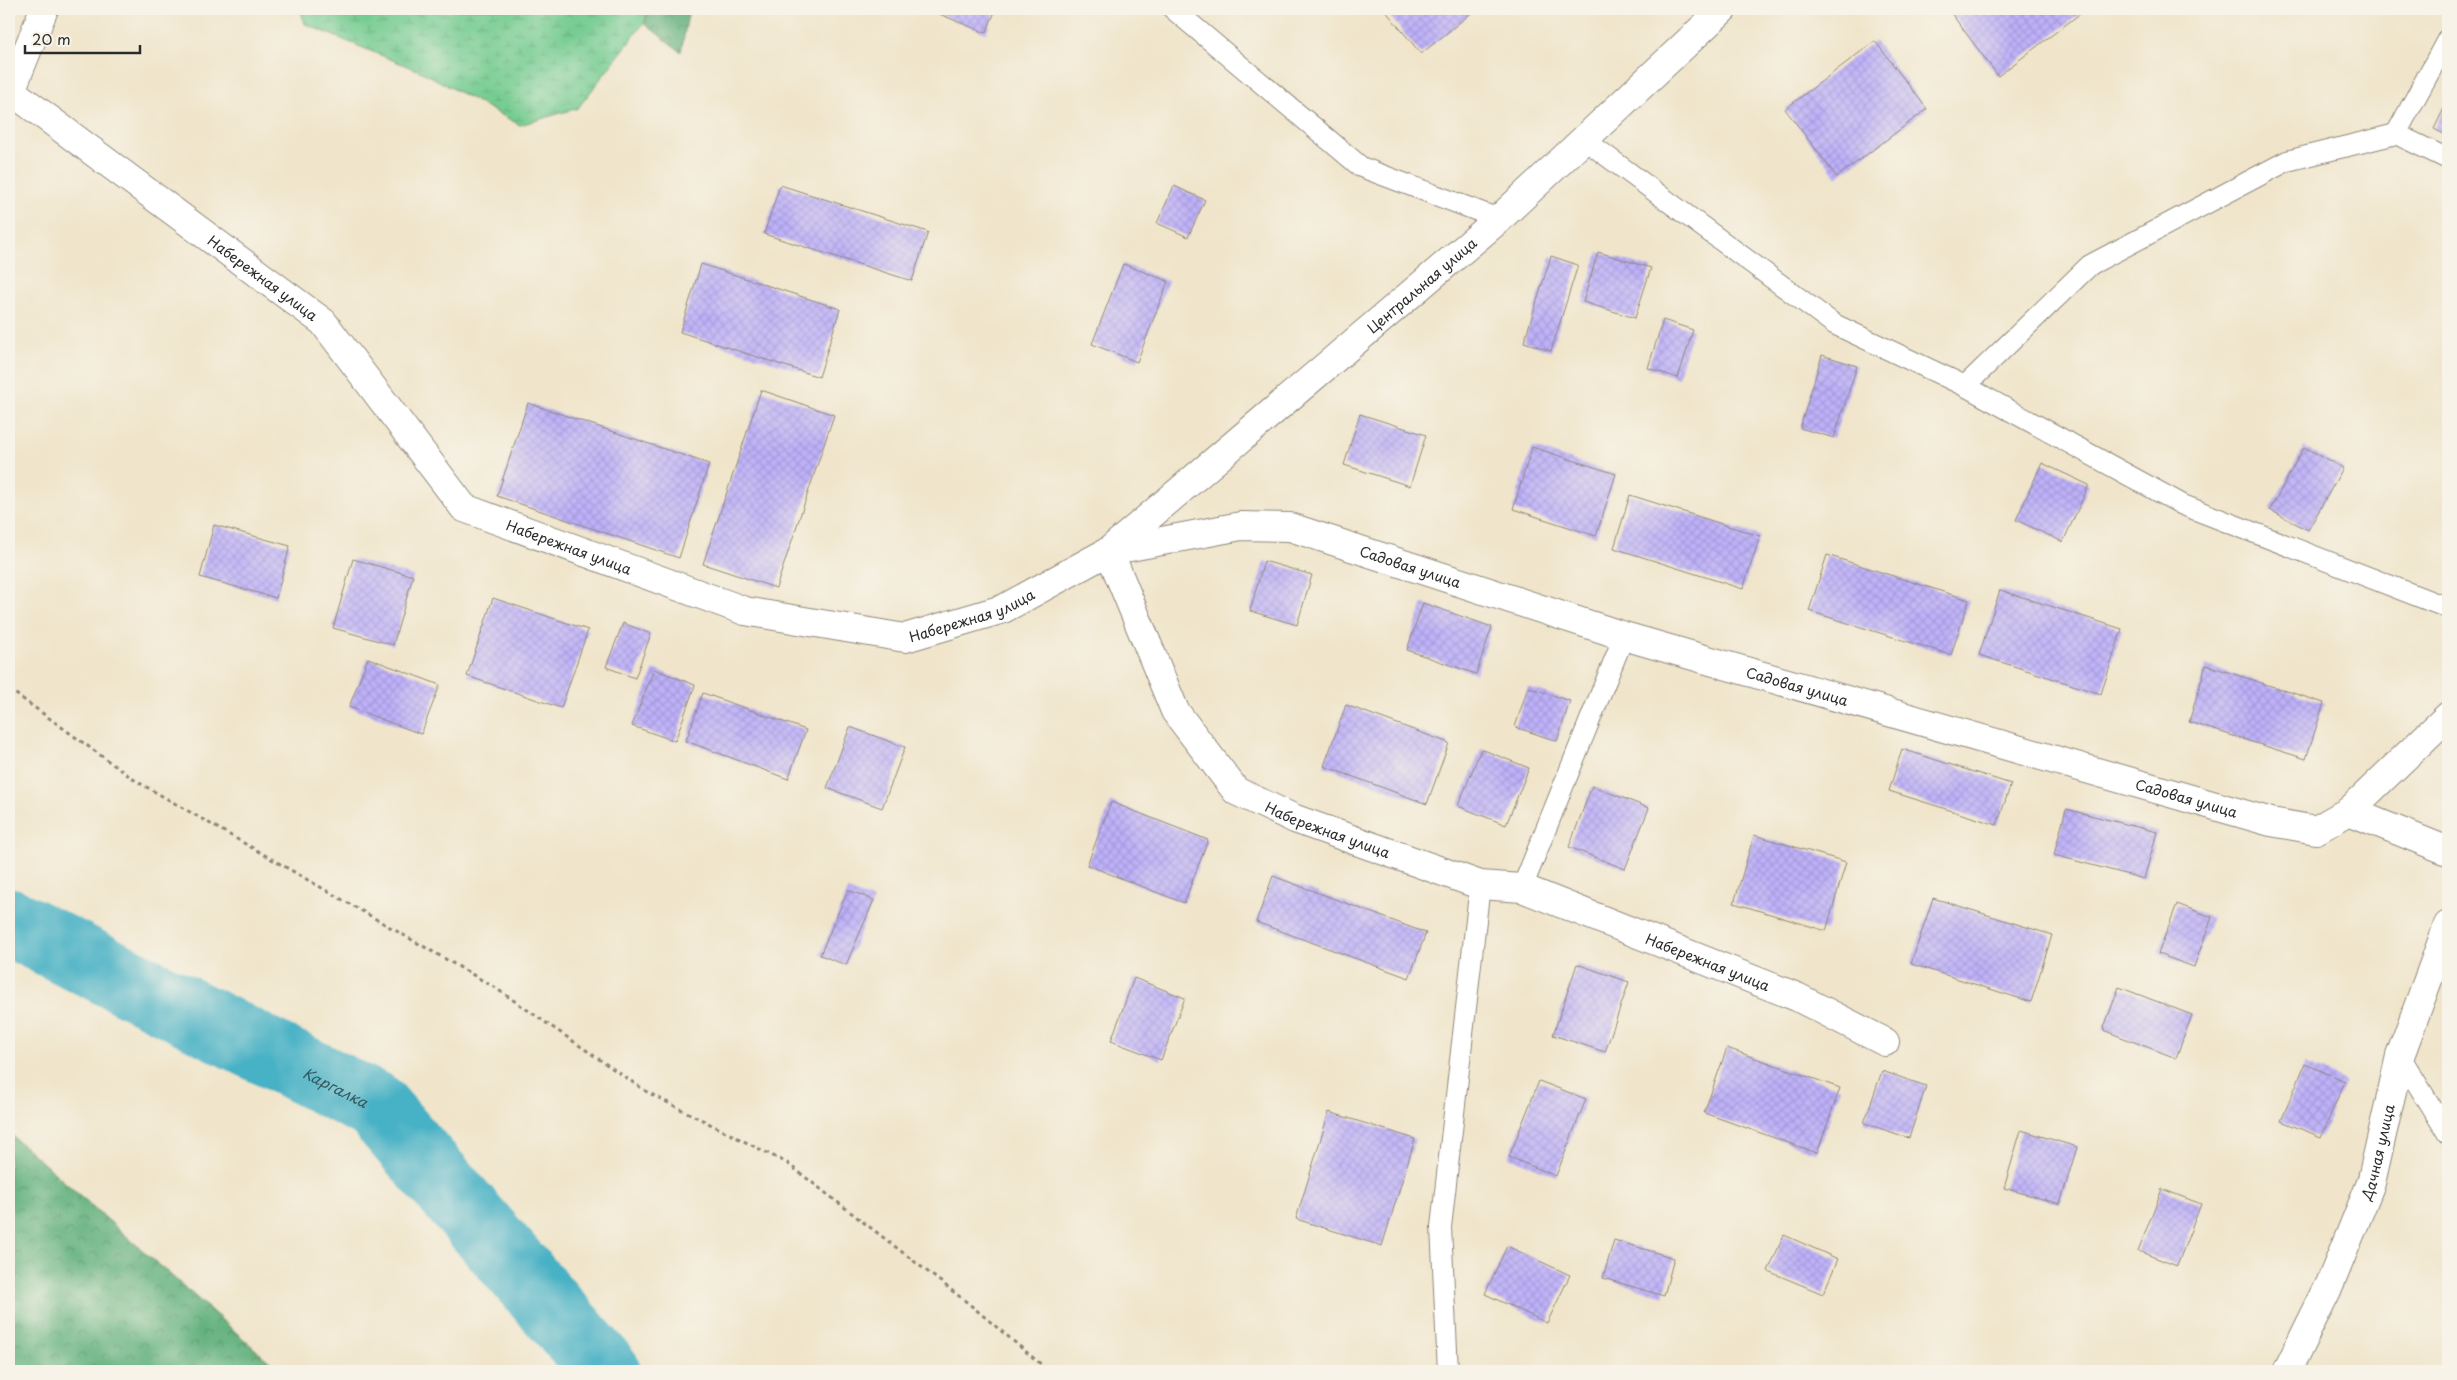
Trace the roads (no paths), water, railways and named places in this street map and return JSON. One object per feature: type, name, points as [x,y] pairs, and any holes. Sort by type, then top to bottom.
[{"type":"street","points":[[10,91],[44,9]]},
{"type":"street","name":"Центральная улица","points":[[1109,551],[1499,219],[1723,9]]},
{"type":"street","name":"Набережная улица","points":[[10,91],[323,322],[464,508],[745,611],[905,638],[1003,609],[1109,551],[1175,711],[1236,791],[1295,818],[1480,885],[1522,888],[1797,997],[1885,1042]]},
{"type":"street","name":"Садовая улица","points":[[1109,551],[1241,526],[1290,527],[1624,636],[2271,822],[2316,830],[2350,811],[2448,716]]},
{"type":"street","points":[[2350,811],[2448,851]]},
{"type":"street","name":"Дачная улица","points":[[2287,1371],[2330,1284],[2371,1183],[2400,1056],[2448,925]]},
{"type":"lane","points":[[1173,9],[1361,166],[1499,219]]},
{"type":"lane","points":[[2396,134],[2448,38]]},
{"type":"lane","points":[[1965,386],[2090,265],[2287,161],[2396,134],[2448,159]]},
{"type":"lane","points":[[1585,140],[1834,324],[1965,386],[2183,505],[2448,608]]},
{"type":"lane","points":[[1522,888],[1624,636]]},
{"type":"lane","points":[[1448,1371],[1441,1227],[1480,885]]},
{"type":"lane","points":[[2400,1056],[2448,1134]]},
{"type":"waterway","name":"Каргалка","points":[[9,922],[375,1106],[606,1371]]}]
